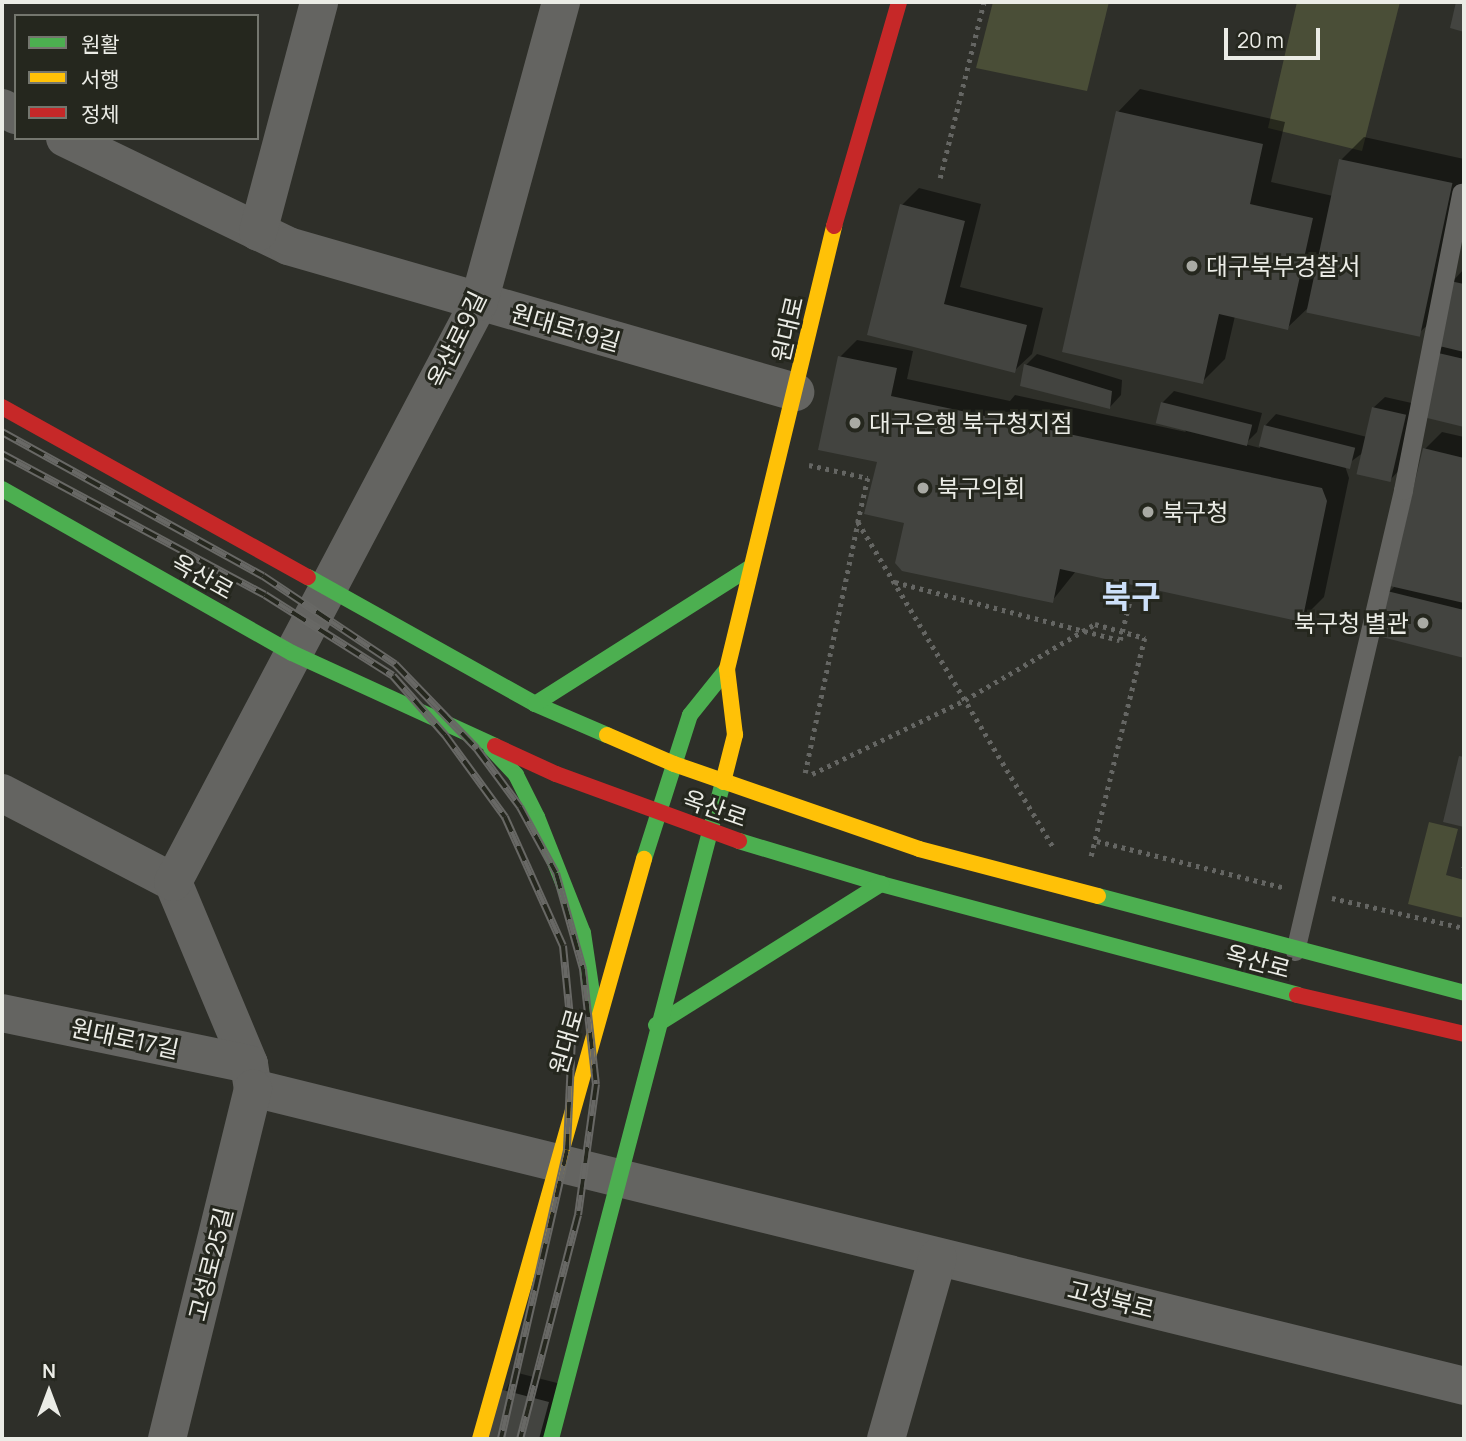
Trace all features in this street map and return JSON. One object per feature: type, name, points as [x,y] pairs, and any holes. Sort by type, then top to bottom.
[{"type":"main road","name":"원대로","points":[[551,1439],[616,1175],[735,735],[727,670],[748,569],[795,392],[852,153],[899,2]]},
{"type":"main road","name":"옥산로","points":[[2,407],[535,704],[674,764],[919,849],[1295,951],[1464,993]]},
{"type":"main road","name":"옥산로","points":[[2,489],[292,653],[485,741],[707,831],[881,884],[1297,995],[1464,1034]]},
{"type":"main road","points":[[535,704],[748,569]]},
{"type":"main road","name":"원대로","points":[[480,1439],[555,1162],[658,811],[690,715],[727,670]]},
{"type":"main road","points":[[485,741],[516,775],[578,920],[595,1021]]},
{"type":"main road","points":[[656,1025],[881,884]]},
{"type":"street","points":[[258,232],[319,2]]},
{"type":"street","name":"옥산로9길","points":[[292,653],[479,302],[561,2]]},
{"type":"street","name":"원대로19길","points":[[69,140],[288,246],[795,392]]},
{"type":"street","points":[[173,883],[292,653]]},
{"type":"street","points":[[2,793],[173,883],[251,1076],[555,1162]]},
{"type":"street","name":"원대로17길","points":[[2,1013],[251,1076]]},
{"type":"street","name":"고성로25길","points":[[167,1439],[251,1076]]},
{"type":"street","name":"고성북로","points":[[555,1162],[1464,1386]]},
{"type":"street","points":[[890,1438],[938,1257]]},
{"type":"lane","points":[[1295,951],[1403,490],[1461,193]]},
{"type":"path","points":[[940,178],[984,2]]},
{"type":"path","points":[[777,458],[868,478],[804,778]]},
{"type":"path","points":[[858,522],[1055,849],[1042,845]]},
{"type":"path","points":[[894,582],[1086,629],[1120,640],[1131,596]]},
{"type":"path","points":[[804,778],[965,700],[1095,624],[1144,638],[1093,858],[1080,855]]},
{"type":"path","points":[[804,778],[818,781]]},
{"type":"path","points":[[1097,841],[1309,893],[1398,909],[1464,928]]},
{"type":"green space","points":[[993,2],[1109,2],[1087,91],[976,68]]},
{"type":"green space","points":[[1297,2],[1400,2],[1362,151],[1268,128]]},
{"type":"green space","points":[[1429,822],[1458,829],[1446,875],[1464,880],[1464,918],[1408,904]]},
{"type":"building","points":[[1456,2],[1464,2],[1464,32],[1450,28]]},
{"type":"building","name":"대구북부경찰서","points":[[1116,111],[1263,144],[1250,204],[1313,218],[1288,330],[1219,314],[1203,384],[1062,352]]},
{"type":"building","points":[[1339,159],[1452,183],[1420,337],[1306,313]]},
{"type":"building","points":[[900,204],[965,221],[944,304],[1027,325],[1015,373],[867,335]]},
{"type":"building","points":[[1450,281],[1464,284],[1464,352],[1435,345]]},
{"type":"building","points":[[1434,352],[1464,359],[1464,427],[1419,416]]},
{"type":"building","name":"북구청","points":[[838,356],[897,368],[891,396],[1322,488],[1327,501],[1302,622],[1060,569],[1053,603],[902,571],[895,563],[904,523],[864,514],[877,462],[818,450]]},
{"type":"building","points":[[1024,364],[1112,391],[1110,409],[1020,386]]},
{"type":"building","points":[[1161,402],[1252,425],[1247,446],[1156,423]]},
{"type":"building","points":[[1372,407],[1406,415],[1391,482],[1356,474]]},
{"type":"building","points":[[1264,425],[1355,448],[1350,469],[1259,446]]},
{"type":"building","points":[[1423,448],[1464,458],[1464,603],[1390,586]]},
{"type":"building","name":"북구청 별관","points":[[1387,591],[1464,610],[1464,658],[1378,636]]},
{"type":"building","points":[[1459,756],[1464,757],[1464,827],[1443,822]]},
{"type":"building","points":[[495,1388],[549,1402],[539,1439],[482,1439]]},
{"type":"railway","points":[[2,432],[263,576],[395,664],[477,749],[520,807],[556,873],[583,969],[596,1084],[578,1215],[520,1439]]},
{"type":"railway","points":[[2,454],[265,595],[393,676],[445,735],[505,817],[563,946],[572,1038],[567,1150],[501,1439]]},
{"type":"traffic: fast","points":[[2,489],[292,653],[495,746]]},
{"type":"traffic: fast","points":[[535,704],[748,569]]},
{"type":"traffic: fast","points":[[308,577],[535,704],[607,735]]},
{"type":"traffic: fast","points":[[644,859],[690,715],[727,669]]},
{"type":"traffic: fast","points":[[491,748],[516,775],[537,817],[583,933],[594,1007]]},
{"type":"traffic: fast","points":[[551,1439],[723,782]]},
{"type":"traffic: fast","points":[[739,841],[881,884],[1297,995]]},
{"type":"traffic: fast","points":[[656,1025],[881,884]]},
{"type":"traffic: fast","points":[[1098,896],[1464,993]]},
{"type":"traffic: slow","points":[[723,782],[735,735],[727,669],[834,226]]},
{"type":"traffic: slow","points":[[607,735],[674,764],[919,849],[1098,896]]},
{"type":"traffic: slow","points":[[480,1439],[644,859]]},
{"type":"traffic: jam","points":[[834,226],[899,2]]},
{"type":"traffic: jam","points":[[2,407],[308,577]]},
{"type":"traffic: jam","points":[[495,746],[556,774],[739,841]]},
{"type":"traffic: jam","points":[[1297,995],[1464,1034]]},
{"type":"place","name":"대구북부경찰서","points":[[1192,266]]},
{"type":"place","name":"대구은행 북구청지점","points":[[855,423]]},
{"type":"place","name":"북구의회","points":[[923,488]]},
{"type":"place","name":"북구청","points":[[1148,512]]},
{"type":"place","name":"북구청 별관","points":[[1423,623]]},
{"type":"district","name":"북구","points":[[1131,596]]}]
